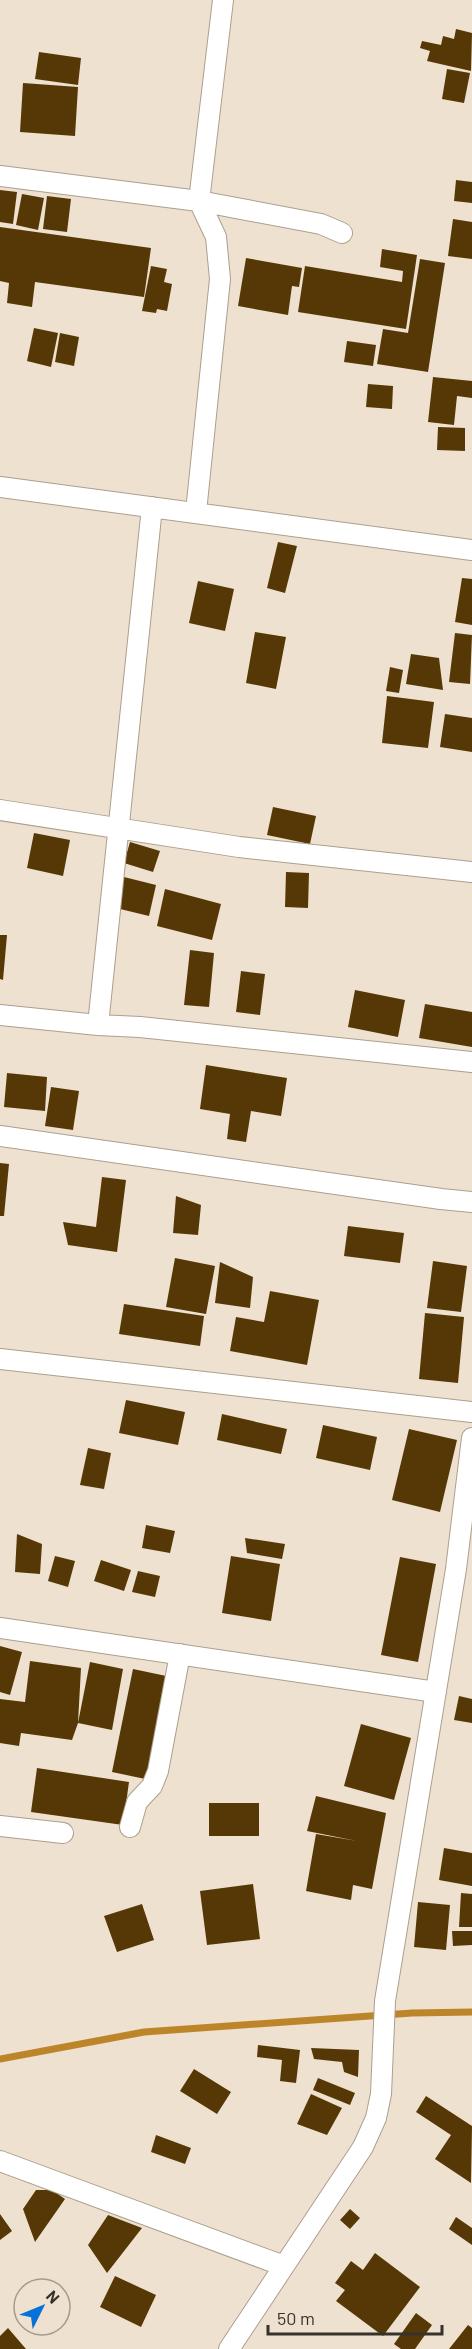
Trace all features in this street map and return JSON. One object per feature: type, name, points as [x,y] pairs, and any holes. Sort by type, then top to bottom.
[{"type":"street","points":[[196,512],[220,279],[216,237],[199,201],[223,0]]},
{"type":"street","points":[[0,176],[199,201],[321,224],[342,233]]},
{"type":"street","points":[[0,487],[472,550]]},
{"type":"street","points":[[98,1025],[152,507]]},
{"type":"street","points":[[0,810],[239,847],[472,872]]},
{"type":"street","points":[[0,1015],[140,1027],[472,1062]]},
{"type":"street","points":[[0,1136],[472,1202]]},
{"type":"street","points":[[0,1359],[472,1412]]},
{"type":"street","points":[[229,2349],[363,2147],[376,2118],[381,2094],[385,2001],[456,1569],[472,1438]]},
{"type":"street","points":[[0,1628],[436,1692]]},
{"type":"street","points":[[130,1827],[137,1802],[152,1786],[158,1772],[180,1654]]},
{"type":"street","points":[[0,1826],[63,1833]]},
{"type":"street","points":[[0,2161],[284,2266]]},
{"type":"building","points":[[456,29],[472,33],[471,71],[427,61],[430,51],[420,48],[422,41],[441,45],[443,36],[454,39]]},
{"type":"building","points":[[39,52],[81,58],[78,85],[35,79]]},
{"type":"building","points":[[447,69],[470,73],[464,103],[442,99]]},
{"type":"building","points":[[23,83],[78,87],[75,136],[20,132]]},
{"type":"building","points":[[456,180],[472,182],[472,203],[454,201]]},
{"type":"building","points":[[0,190],[17,192],[13,224],[0,222]]},
{"type":"building","points":[[22,194],[44,198],[38,230],[16,225]]},
{"type":"building","points":[[47,196],[71,199],[67,232],[43,229]]},
{"type":"building","points":[[453,219],[472,222],[472,259],[448,256]]},
{"type":"building","points":[[0,227],[151,248],[144,297],[35,282],[32,307],[7,303],[9,283],[0,281]]},
{"type":"building","points":[[382,249],[417,255],[406,329],[298,312],[305,266],[402,282],[403,271],[380,267]]},
{"type":"building","points":[[246,258],[302,268],[299,287],[292,286],[288,315],[238,306]]},
{"type":"building","points":[[420,259],[445,263],[428,372],[377,364],[383,329],[408,333]]},
{"type":"building","points":[[151,266],[167,269],[164,282],[172,284],[167,311],[157,309],[156,313],[142,311]]},
{"type":"building","points":[[34,328],[58,333],[51,367],[27,361]]},
{"type":"building","points":[[60,333],[79,337],[74,366],[55,362]]},
{"type":"building","points":[[347,341],[376,345],[373,366],[344,362]]},
{"type":"building","points":[[433,377],[472,381],[472,398],[457,396],[454,425],[428,422]]},
{"type":"building","points":[[368,384],[393,386],[392,409],[366,407]]},
{"type":"building","points":[[438,427],[465,428],[465,451],[437,450]]},
{"type":"building","points":[[278,542],[297,546],[285,593],[267,588]]},
{"type":"building","points":[[462,578],[472,579],[472,625],[455,622]]},
{"type":"building","points":[[198,581],[234,589],[225,631],[189,623]]},
{"type":"building","points":[[255,632],[286,637],[276,689],[246,683]]},
{"type":"building","points":[[455,633],[472,635],[470,684],[449,682]]},
{"type":"building","points":[[411,654],[439,658],[443,690],[406,684]]},
{"type":"building","points":[[390,667],[403,670],[399,693],[386,691]]},
{"type":"building","points":[[387,696],[434,702],[428,748],[382,743]]},
{"type":"building","points":[[445,714],[472,718],[472,752],[440,747]]},
{"type":"building","points":[[273,807],[316,816],[310,844],[267,835]]},
{"type":"building","points":[[34,833],[70,840],[63,876],[27,868]]},
{"type":"building","points":[[130,842],[160,851],[153,872],[124,863]]},
{"type":"building","points":[[286,872],[309,873],[308,908],[285,907]]},
{"type":"building","points":[[124,877],[156,885],[149,916],[116,908]]},
{"type":"building","points":[[165,889],[221,904],[212,940],[157,926]]},
{"type":"building","points":[[0,935],[7,935],[3,980],[0,979]]},
{"type":"building","points":[[190,950],[214,953],[209,1007],[184,1005]]},
{"type":"building","points":[[241,971],[265,974],[260,1015],[236,1012]]},
{"type":"building","points":[[355,990],[405,1000],[398,1037],[348,1027]]},
{"type":"building","points":[[425,1004],[472,1012],[472,1047],[419,1038]]},
{"type":"building","points":[[206,1065],[287,1078],[281,1116],[251,1111],[246,1142],[227,1139],[230,1114],[200,1109]]},
{"type":"building","points":[[7,1073],[47,1077],[45,1111],[4,1107]]},
{"type":"building","points":[[51,1087],[79,1091],[73,1130],[45,1126]]},
{"type":"building","points":[[0,1163],[9,1164],[4,1216],[0,1216]]},
{"type":"building","points":[[102,1177],[126,1180],[117,1252],[68,1245],[63,1222],[96,1227]]},
{"type":"building","points":[[176,1196],[201,1205],[198,1235],[173,1233]]},
{"type":"building","points":[[348,1226],[404,1233],[400,1263],[344,1256]]},
{"type":"building","points":[[175,1258],[215,1266],[206,1314],[166,1307]]},
{"type":"building","points":[[433,1261],[467,1266],[461,1312],[427,1308]]},
{"type":"building","points":[[220,1262],[253,1277],[250,1308],[215,1303]]},
{"type":"building","points":[[270,1291],[319,1300],[307,1365],[230,1351],[236,1317],[264,1322]]},
{"type":"building","points":[[124,1304],[204,1316],[200,1346],[119,1334]]},
{"type":"building","points":[[425,1313],[464,1317],[458,1383],[419,1379]]},
{"type":"building","points":[[126,1400],[185,1412],[178,1445],[119,1433]]},
{"type":"building","points":[[222,1414],[287,1429],[281,1454],[217,1440]]},
{"type":"building","points":[[323,1425],[377,1437],[370,1470],[316,1458]]},
{"type":"building","points":[[409,1429],[457,1440],[440,1512],[392,1500]]},
{"type":"building","points":[[88,1448],[111,1453],[104,1489],[80,1485]]},
{"type":"building","points":[[146,1525],[175,1531],[170,1553],[142,1548]]},
{"type":"building","points":[[17,1534],[42,1544],[40,1574],[15,1572]]},
{"type":"building","points":[[245,1538],[285,1544],[282,1559],[247,1553]]},
{"type":"building","points":[[55,1556],[75,1561],[68,1587],[48,1581]]},
{"type":"building","points":[[231,1556],[280,1564],[271,1621],[222,1613]]},
{"type":"building","points":[[400,1557],[436,1564],[418,1662],[381,1655]]},
{"type":"building","points":[[101,1560],[131,1570],[124,1591],[94,1581]]},
{"type":"building","points":[[138,1571],[160,1576],[155,1597],[132,1592]]},
{"type":"building","points":[[0,1646],[22,1652],[10,1695],[0,1692]]},
{"type":"building","points":[[30,1661],[81,1668],[78,1723],[72,1740],[21,1733],[19,1746],[0,1743],[0,1699],[25,1702]]},
{"type":"building","points":[[90,1662],[123,1669],[112,1730],[78,1723]]},
{"type":"building","points":[[133,1669],[171,1677],[150,1780],[112,1772]]},
{"type":"building","points":[[459,1696],[472,1699],[472,1723],[454,1720]]},
{"type":"building","points":[[361,1724],[411,1738],[394,1800],[344,1786]]},
{"type":"building","points":[[37,1768],[129,1782],[123,1825],[31,1812]]},
{"type":"building","points":[[316,1796],[386,1813],[372,1889],[353,1885],[351,1900],[306,1891],[316,1834],[357,1841],[307,1831]]},
{"type":"building","points":[[209,1803],[259,1803],[259,1836],[209,1836]]},
{"type":"building","points":[[444,1848],[472,1853],[472,1886],[439,1880]]},
{"type":"building","points":[[253,1884],[260,1939],[207,1945],[200,1891]]},
{"type":"building","points":[[461,1893],[472,1894],[472,1927],[459,1927]]},
{"type":"building","points":[[418,1902],[450,1905],[446,1950],[414,1947]]},
{"type":"building","points":[[142,1904],[154,1940],[117,1952],[104,1916]]},
{"type":"building","points":[[452,1931],[472,1931],[472,1945],[453,1946]]},
{"type":"building","points":[[258,2045],[300,2050],[296,2083],[280,2081],[282,2060],[257,2057]]},
{"type":"building","points":[[311,2048],[359,2050],[358,2077],[344,2072],[342,2062],[314,2059]]},
{"type":"building","points":[[194,2069],[231,2092],[217,2114],[180,2091]]},
{"type":"building","points":[[318,2078],[355,2093],[350,2105],[313,2090]]},
{"type":"building","points":[[311,2094],[342,2108],[327,2135],[297,2124]]},
{"type":"building","points":[[426,2096],[472,2126],[471,2183],[435,2159],[451,2135],[416,2112]]},
{"type":"building","points":[[156,2135],[191,2148],[185,2164],[151,2152]]},
{"type":"building","points":[[36,2190],[52,2190],[65,2199],[35,2242],[23,2209]]},
{"type":"building","points":[[350,2209],[360,2218],[350,2229],[340,2220]]},
{"type":"building","points":[[0,2214],[12,2231],[0,2240]]},
{"type":"building","points":[[108,2215],[142,2228],[107,2273],[88,2245]]},
{"type":"building","points":[[456,2217],[472,2228],[472,2245],[449,2229]]},
{"type":"building","points":[[375,2253],[420,2287],[383,2336],[336,2301],[345,2290],[335,2283],[351,2261],[363,2270]]},
{"type":"building","points":[[115,2276],[156,2295],[141,2327],[100,2307]]},
{"type":"building","points":[[416,2313],[432,2325],[415,2349],[401,2349],[394,2344]]},
{"type":"building","points":[[468,2325],[472,2328],[472,2349],[449,2349]]},
{"type":"building","points":[[8,2328],[12,2337],[16,2337],[26,2349],[0,2349],[0,2336]]},
{"type":"waterway","points":[[0,2059],[144,2032],[412,2013],[472,2012]]}]
